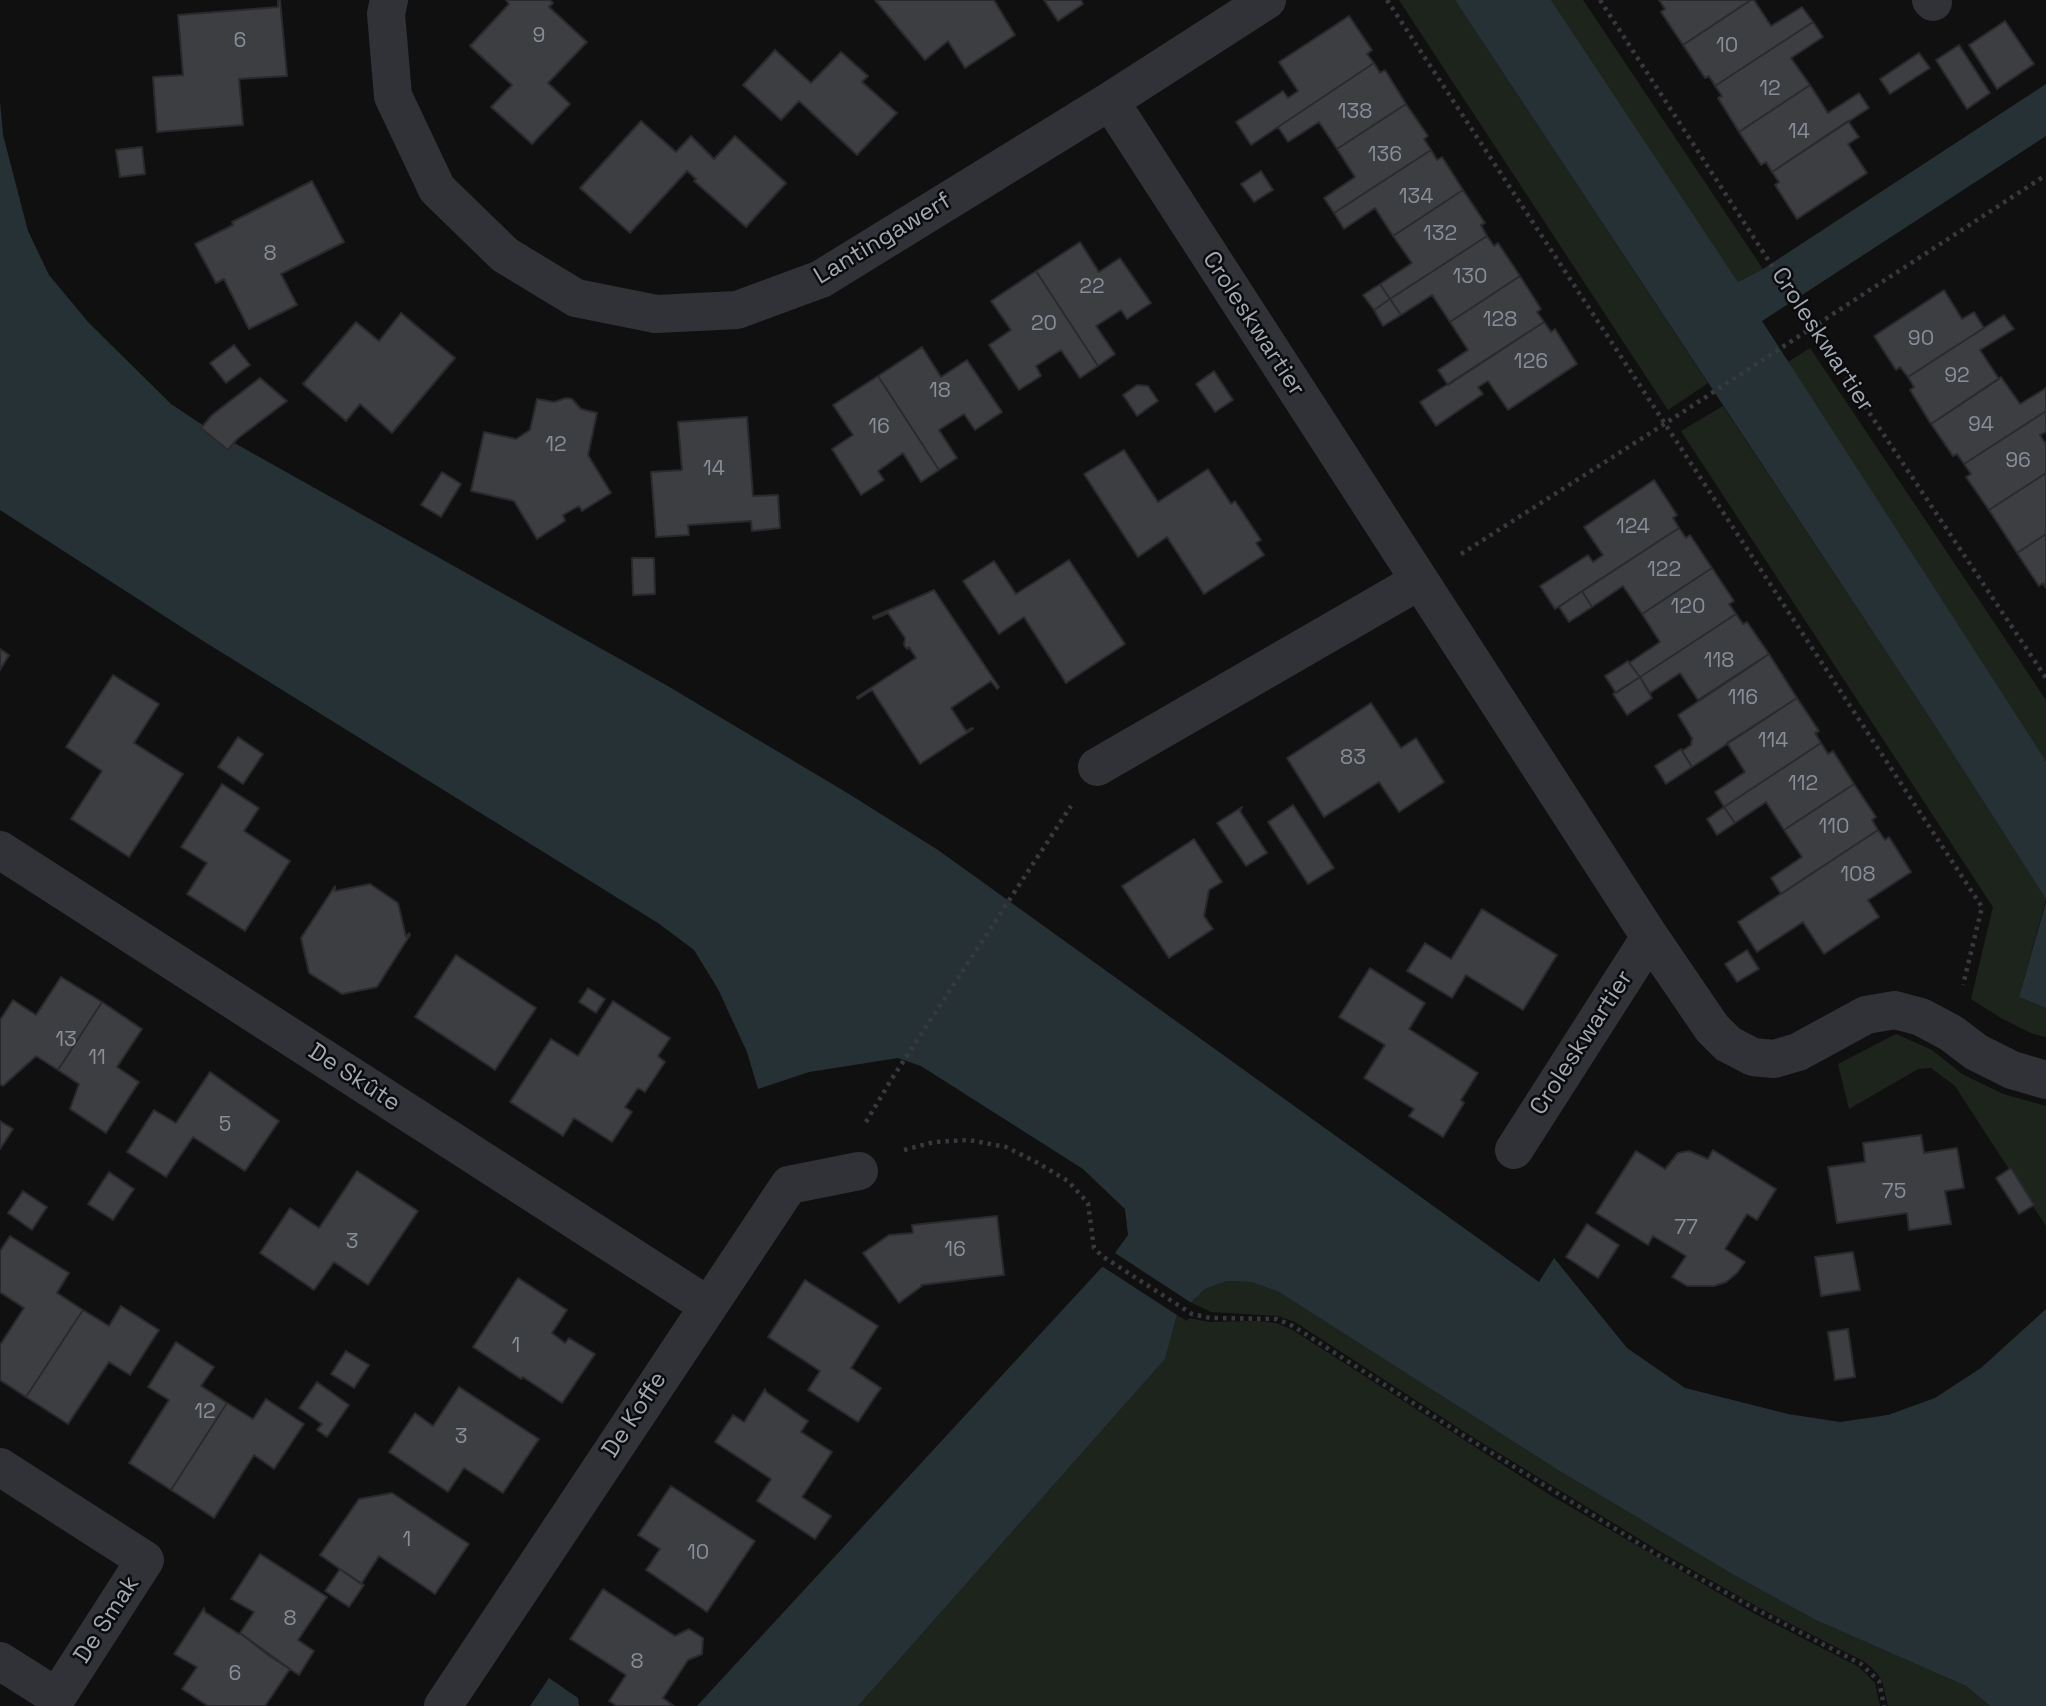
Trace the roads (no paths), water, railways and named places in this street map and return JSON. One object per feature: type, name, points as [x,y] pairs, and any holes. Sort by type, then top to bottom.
[{"type":"street","name":"Lantingawerf","points":[[389,0],[386,14],[393,96],[437,189],[505,255],[576,298],[656,314],[737,310],[821,279],[1110,101],[1267,0]]},
{"type":"street","name":"Croleskwartier","points":[[1110,101],[1650,937],[1713,1028],[1728,1044],[1753,1057],[1774,1059],[1798,1052],[1866,1015],[1895,1010],[1921,1017],[2000,1064],[2046,1080]]},
{"type":"street","points":[[1097,767],[1419,581]]},
{"type":"street","name":"De Skûte","points":[[0,850],[707,1305]]},
{"type":"street","name":"Croleskwartier","points":[[1514,1150],[1650,937]]},
{"type":"street","name":"De Koffe","points":[[443,1706],[789,1185],[859,1171]]},
{"type":"street","name":"De Smak","points":[[0,1466],[145,1560],[57,1697],[0,1661]]}]
